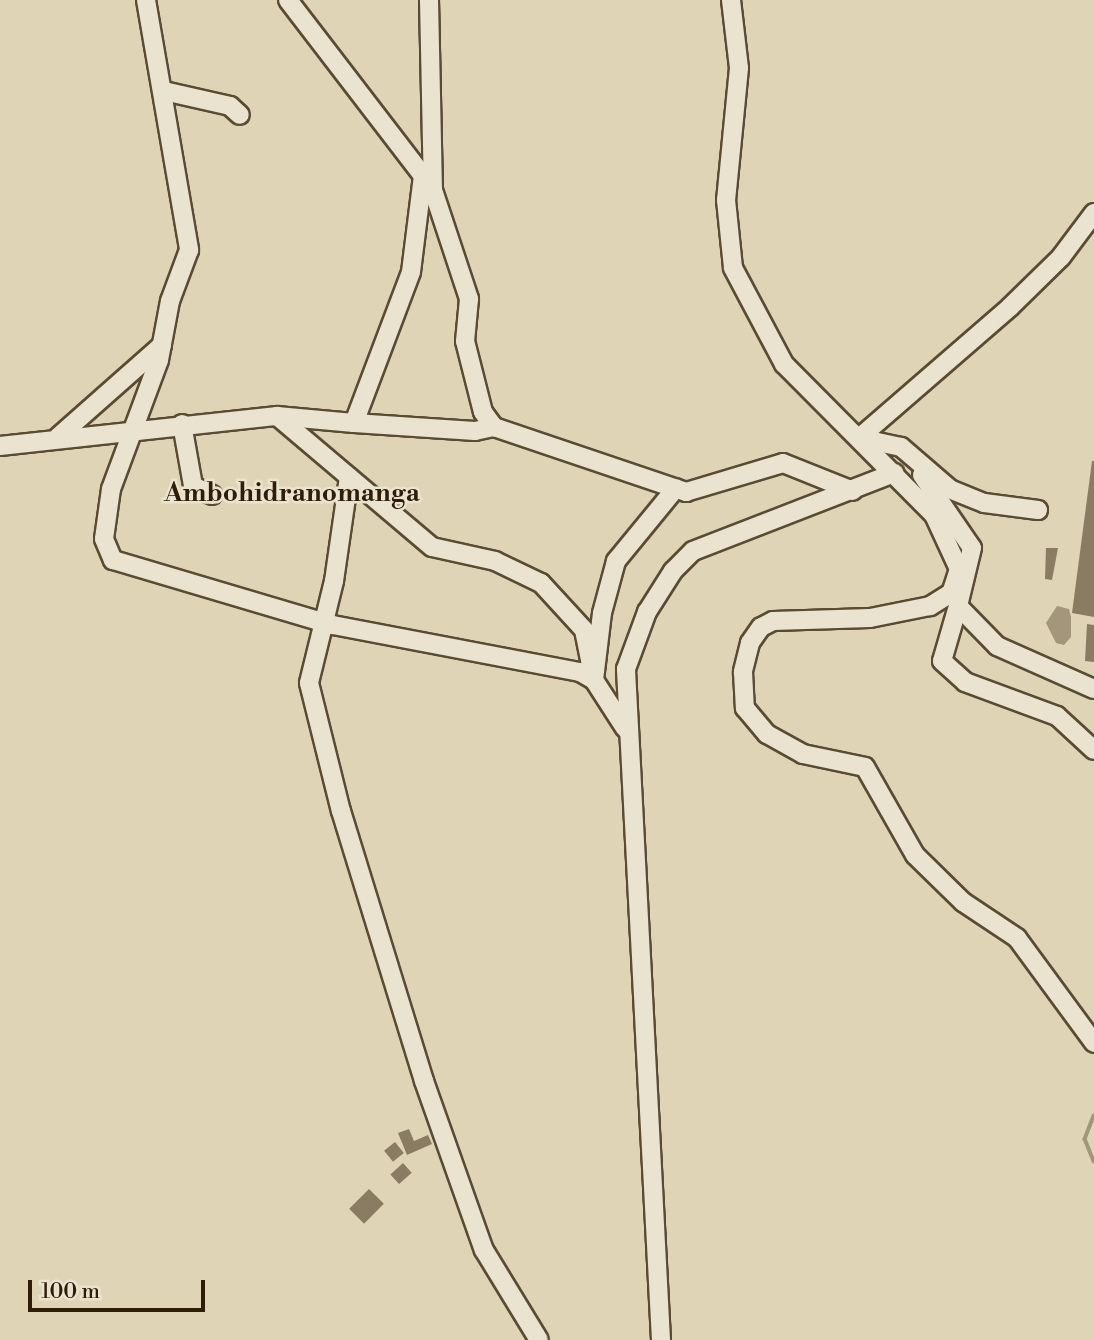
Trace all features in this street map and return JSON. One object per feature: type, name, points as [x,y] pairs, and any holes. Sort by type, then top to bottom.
[{"type":"street","points":[[146,0],[189,250],[170,301],[162,345],[130,428],[111,489],[104,539],[113,560],[323,621],[580,671],[594,680]]},
{"type":"street","points":[[288,0],[428,183],[469,299],[465,341],[483,412],[494,427]]},
{"type":"street","points":[[354,423],[411,272],[428,183],[429,0]]},
{"type":"street","points":[[731,0],[739,68],[726,200],[733,268],[784,364],[934,515],[955,551],[959,569],[951,593],[930,606],[902,614],[774,621],[761,627],[750,643],[743,672],[745,708],[781,743],[803,754],[865,767],[915,855],[963,902],[1017,938],[1094,1043]]},
{"type":"street","points":[[163,91],[230,106],[240,115]]},
{"type":"street","points":[[859,438],[1010,307],[1061,257],[1094,213]]},
{"type":"street","points":[[55,439],[89,415],[162,345]]},
{"type":"street","points":[[277,416],[432,547],[495,561],[541,583],[584,630],[594,680],[626,731]]},
{"type":"street","points":[[0,446],[130,428],[277,416],[475,431],[494,427],[687,492],[783,463],[853,491]]},
{"type":"street","points":[[183,424],[193,486],[212,495]]},
{"type":"street","points":[[859,438],[901,447],[950,489],[984,503],[1038,510]]},
{"type":"street","points":[[901,447],[972,548],[942,661],[965,682],[1057,716],[1094,750]]},
{"type":"street","points":[[661,1340],[626,731],[626,669],[635,639],[683,559],[715,539],[853,491],[894,473]]},
{"type":"street","points":[[349,477],[309,683],[341,811],[424,1081],[484,1250],[539,1340]]},
{"type":"street","points":[[594,680],[602,613],[616,561],[676,488]]},
{"type":"street","points":[[958,606],[997,646],[1094,689]]},
{"type":"street","points":[[653,1340],[658,1298]]},
{"type":"shaded area","points":[[1057,606],[1069,609],[1071,617],[1071,637],[1064,645],[1056,643],[1046,623]]},
{"type":"building","points":[[1094,461],[1094,617],[1072,613]]},
{"type":"building","points":[[1046,548],[1058,548],[1052,580],[1045,579]]},
{"type":"building","points":[[1087,624],[1094,625],[1094,662],[1085,661]]},
{"type":"building","points":[[409,1129],[414,1141],[428,1135],[432,1144],[407,1155],[398,1133]]},
{"type":"building","points":[[395,1142],[404,1153],[393,1162],[384,1151]]},
{"type":"building","points":[[403,1163],[412,1173],[399,1184],[390,1174]]},
{"type":"building","points":[[369,1189],[384,1204],[364,1224],[349,1209]]},
{"type":"waterway","name":"Ambohidranomanga","points":[[1094,1116],[1085,1139],[1094,1161]]},
{"type":"district","name":"Ambohidranomanga","points":[[292,494]]}]
